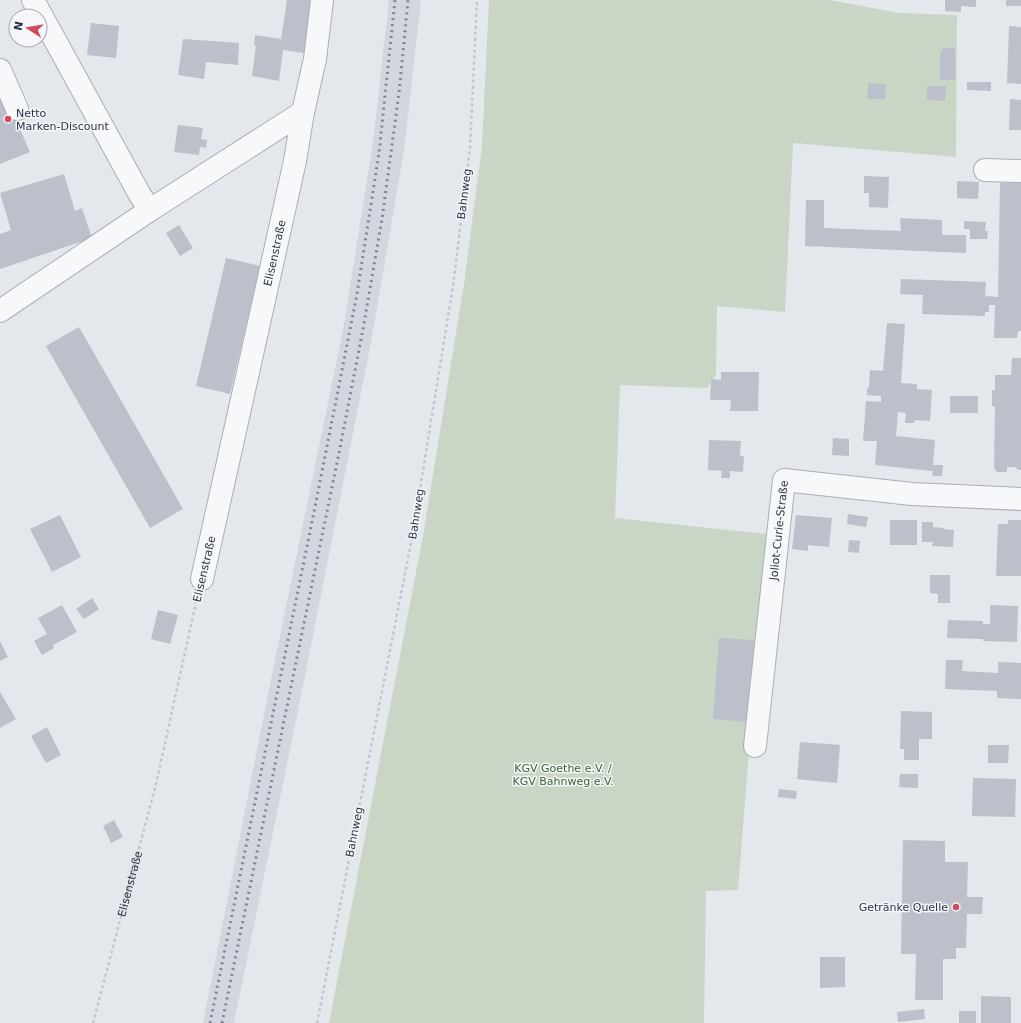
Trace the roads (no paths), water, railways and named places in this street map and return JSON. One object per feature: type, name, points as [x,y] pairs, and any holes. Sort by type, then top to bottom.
[{"type":"street","points":[[33,0],[140,195],[150,210]]},
{"type":"street","name":"Elisenstraße","points":[[202,579],[295,161],[303,112],[315,59],[322,0]]},
{"type":"street","points":[[0,70],[16,109]]},
{"type":"street","points":[[0,311],[150,210],[303,112]]},
{"type":"street","points":[[985,170],[1021,171]]},
{"type":"street","name":"Joliot-Curie-Straße","points":[[755,746],[784,480],[912,494],[1021,499]]},
{"type":"railway","points":[[210,1023],[357,294],[379,153],[395,0]]},
{"type":"railway","points":[[222,1023],[363,329],[382,219],[399,93],[408,0]]},
{"type":"place","name":"Netto Marken-Discount","points":[[8,119]]},
{"type":"place","name":"Getränke Quelle","points":[[956,907]]},
{"type":"park label","name":"KGV Goethe e.V. / KGV Bahnweg e.V.","points":[[563,774]]}]
